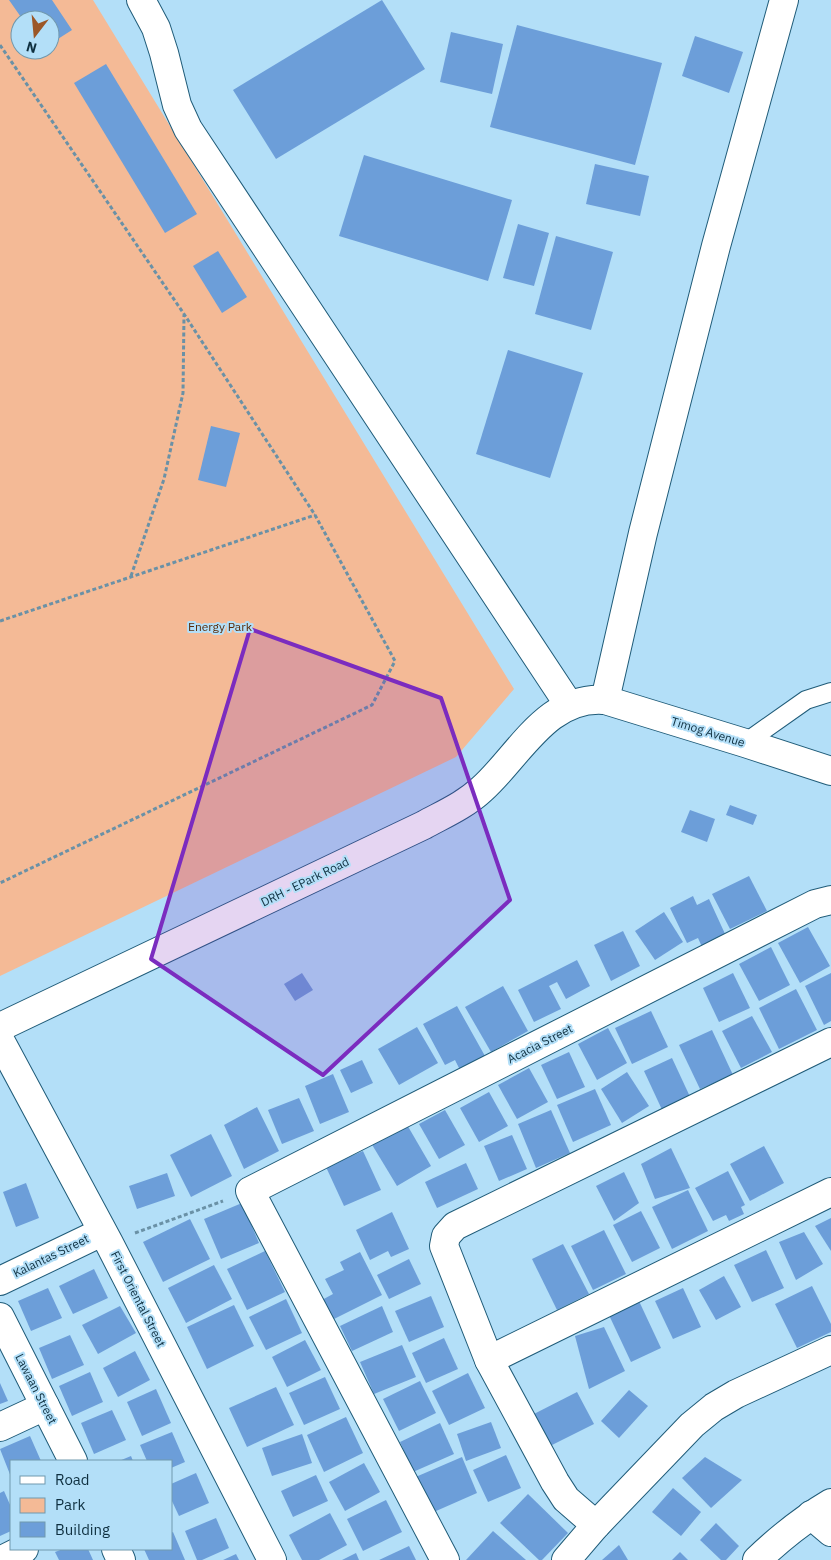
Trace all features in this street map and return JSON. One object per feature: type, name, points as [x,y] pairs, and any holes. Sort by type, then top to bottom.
[{"type":"street","points":[[140,0],[156,28],[176,105],[188,129],[586,702]]},
{"type":"street","points":[[586,702],[643,533],[716,246],[784,0]]},
{"type":"street","name":"Timog Avenue","points":[[586,702],[745,743],[831,772]]},
{"type":"street","name":"DRH - EPark Road","points":[[0,1028],[424,825],[461,805],[482,790],[529,737],[546,721],[586,702]]},
{"type":"street","name":"Acacia Street","points":[[250,1191],[815,904],[831,900]]},
{"type":"street","name":"First Oriental Street","points":[[0,1040],[106,1237],[272,1560]]},
{"type":"street","points":[[596,1525],[566,1499],[558,1488],[489,1360],[444,1246],[446,1236],[455,1226],[831,1042]]},
{"type":"street","points":[[250,1191],[445,1560]]},
{"type":"street","points":[[489,1360],[831,1192]]},
{"type":"street","name":"Kalantas Street","points":[[0,1281],[106,1237]]},
{"type":"street","name":"Lawaan Street","points":[[0,1317],[72,1460]]},
{"type":"street","points":[[566,1560],[596,1525],[692,1425],[736,1394],[831,1350]]},
{"type":"street","points":[[0,1427],[45,1406]]},
{"type":"street","points":[[757,1560],[775,1543],[824,1517]]},
{"type":"street","points":[[2,1560],[22,1550]]},
{"type":"lane","points":[[745,743],[806,700],[831,692]]},
{"type":"path","points":[[0,45],[184,314],[315,515],[395,661],[372,705],[0,883]]},
{"type":"path","points":[[130,576],[164,479],[183,393],[184,314]]},
{"type":"path","points":[[0,621],[315,515]]},
{"type":"path","points":[[106,1237],[250,1191]]},
{"type":"highlighted area","points":[[250,629],[441,698],[510,900],[323,1075],[151,959]]},
{"type":"green space","name":"Energy Park","points":[[0,0],[93,0],[514,689],[456,757],[0,976]]},
{"type":"building","points":[[9,0],[52,0],[59,10],[16,10]]},
{"type":"building","points":[[382,0],[425,69],[276,159],[233,90]]},
{"type":"building","points":[[60,12],[72,30],[60,38]]},
{"type":"building","points":[[517,25],[662,63],[635,165],[490,127]]},
{"type":"building","points":[[451,32],[503,44],[492,94],[440,82]]},
{"type":"building","points":[[695,36],[743,52],[729,93],[682,76]]},
{"type":"building","points":[[106,64],[197,214],[165,233],[74,83]]},
{"type":"building","points":[[364,155],[512,200],[488,281],[339,236]]},
{"type":"building","points":[[595,164],[649,176],[640,216],[586,204]]},
{"type":"building","points":[[518,224],[549,233],[534,286],[503,278]]},
{"type":"building","points":[[556,236],[613,252],[591,330],[535,314]]},
{"type":"building","points":[[218,251],[247,297],[222,313],[193,266]]},
{"type":"building","points":[[508,350],[583,373],[550,478],[476,454]]},
{"type":"building","points":[[211,426],[240,433],[226,487],[198,480]]},
{"type":"building","points":[[730,805],[757,815],[753,825],[726,815]]},
{"type":"building","points":[[690,810],[715,819],[707,842],[681,832]]},
{"type":"building","points":[[749,876],[767,911],[730,929],[712,894]]},
{"type":"building","points":[[693,896],[697,905],[709,899],[726,936],[702,947],[698,938],[687,943],[670,908]]},
{"type":"building","points":[[664,912],[683,942],[655,960],[635,931]]},
{"type":"building","points":[[808,927],[830,966],[800,983],[778,943]]},
{"type":"building","points":[[623,931],[640,966],[611,981],[594,945]]},
{"type":"building","points":[[771,947],[790,985],[759,1001],[739,964]]},
{"type":"building","points":[[577,960],[590,986],[566,999],[557,982],[549,986],[561,1009],[534,1022],[518,990]]},
{"type":"building","points":[[302,973],[313,990],[295,1001],[284,984]]},
{"type":"building","points":[[733,973],[750,1008],[719,1022],[703,988]]},
{"type":"building","points":[[831,973],[831,1021],[824,1025],[805,986]]},
{"type":"building","points":[[503,986],[528,1031],[491,1052],[465,1007]]},
{"type":"building","points":[[796,989],[817,1030],[779,1049],[759,1008]]},
{"type":"building","points":[[457,1006],[485,1056],[460,1070],[455,1060],[445,1065],[423,1024]]},
{"type":"building","points":[[651,1011],[668,1047],[632,1064],[615,1028]]},
{"type":"building","points":[[752,1016],[772,1052],[741,1068],[722,1031]]},
{"type":"building","points":[[417,1027],[438,1063],[399,1085],[378,1049]]},
{"type":"building","points":[[608,1028],[627,1063],[597,1080],[578,1044]]},
{"type":"building","points":[[712,1030],[733,1075],[700,1089],[679,1045]]},
{"type":"building","points":[[569,1052],[585,1087],[557,1099],[541,1065]]},
{"type":"building","points":[[672,1058],[692,1101],[664,1114],[644,1071]]},
{"type":"building","points":[[362,1060],[373,1083],[351,1093],[340,1070]]},
{"type":"building","points":[[529,1068],[548,1102],[517,1119],[498,1085]]},
{"type":"building","points":[[627,1072],[649,1106],[622,1123],[601,1089]]},
{"type":"building","points":[[333,1074],[349,1112],[320,1124],[305,1086]]},
{"type":"building","points":[[595,1089],[611,1125],[573,1142],[557,1105]]},
{"type":"building","points":[[489,1092],[508,1126],[479,1142],[460,1108]]},
{"type":"building","points":[[299,1098],[314,1131],[282,1144],[268,1110]]},
{"type":"building","points":[[257,1107],[279,1151],[244,1169],[224,1125]]},
{"type":"building","points":[[445,1110],[465,1145],[439,1159],[419,1124]]},
{"type":"building","points":[[551,1110],[570,1153],[536,1168],[518,1124]]},
{"type":"building","points":[[406,1123],[431,1166],[397,1186],[371,1143]]},
{"type":"building","points":[[211,1134],[232,1176],[191,1197],[170,1155]]},
{"type":"building","points":[[512,1135],[527,1169],[499,1181],[484,1146]]},
{"type":"building","points":[[764,1146],[784,1183],[750,1201],[730,1164]]},
{"type":"building","points":[[671,1148],[690,1188],[655,1199],[641,1164]]},
{"type":"building","points":[[363,1151],[381,1190],[344,1206],[326,1167]]},
{"type":"building","points":[[466,1163],[478,1189],[437,1208],[425,1182]]},
{"type":"building","points":[[728,1171],[745,1205],[741,1207],[744,1214],[729,1221],[726,1215],[713,1221],[695,1188]]},
{"type":"building","points":[[624,1172],[639,1203],[614,1221],[596,1186]]},
{"type":"building","points":[[167,1173],[175,1196],[137,1209],[129,1186]]},
{"type":"building","points":[[26,1183],[39,1218],[16,1227],[3,1192]]},
{"type":"building","points":[[688,1190],[708,1231],[672,1249],[652,1207]]},
{"type":"building","points":[[242,1203],[259,1243],[221,1259],[204,1219]]},
{"type":"building","points":[[641,1211],[660,1248],[632,1262],[613,1225]]},
{"type":"building","points":[[392,1212],[409,1249],[391,1257],[388,1251],[370,1260],[356,1230]]},
{"type":"building","points":[[831,1218],[831,1251],[815,1226]]},
{"type":"building","points":[[190,1219],[210,1259],[163,1282],[143,1242]]},
{"type":"building","points":[[604,1230],[626,1274],[593,1290],[571,1246]]},
{"type":"building","points":[[804,1232],[823,1264],[796,1280],[779,1242]]},
{"type":"building","points":[[563,1244],[589,1294],[557,1310],[532,1259]]},
{"type":"building","points":[[766,1250],[784,1288],[752,1302],[734,1265]]},
{"type":"building","points":[[265,1251],[285,1292],[247,1310],[227,1269]]},
{"type":"building","points":[[360,1252],[382,1295],[330,1321],[320,1301],[333,1294],[325,1279],[344,1270],[340,1262]]},
{"type":"building","points":[[409,1259],[421,1284],[389,1299],[377,1275]]},
{"type":"building","points":[[214,1265],[232,1299],[186,1323],[168,1288]]},
{"type":"building","points":[[94,1269],[108,1298],[73,1314],[59,1286]]},
{"type":"building","points":[[724,1276],[741,1307],[716,1320],[699,1290]]},
{"type":"building","points":[[812,1286],[831,1324],[831,1332],[797,1348],[775,1304]]},
{"type":"building","points":[[48,1288],[62,1318],[31,1331],[18,1301]]},
{"type":"building","points":[[683,1288],[701,1327],[673,1339],[655,1301]]},
{"type":"building","points":[[431,1296],[444,1327],[409,1342],[395,1311]]},
{"type":"building","points":[[286,1299],[302,1333],[266,1350],[249,1317]]},
{"type":"building","points":[[638,1299],[661,1348],[631,1362],[608,1313]]},
{"type":"building","points":[[234,1305],[254,1346],[207,1369],[187,1327]]},
{"type":"building","points":[[120,1306],[136,1333],[98,1354],[82,1325]]},
{"type":"building","points":[[382,1306],[393,1332],[352,1351],[340,1326]]},
{"type":"building","points":[[604,1327],[625,1371],[589,1389],[575,1336]]},
{"type":"building","points":[[70,1335],[84,1365],[52,1379],[39,1348]]},
{"type":"building","points":[[444,1338],[458,1369],[426,1383],[412,1353]]},
{"type":"building","points":[[305,1340],[321,1370],[287,1387],[272,1357]]},
{"type":"building","points":[[402,1345],[416,1377],[374,1394],[360,1362]]},
{"type":"building","points":[[135,1351],[150,1380],[118,1397],[103,1368]]},
{"type":"building","points":[[90,1372],[103,1402],[72,1416],[59,1386]]},
{"type":"building","points":[[468,1373],[485,1408],[449,1425],[432,1391]]},
{"type":"building","points":[[325,1377],[340,1409],[304,1425],[289,1393]]},
{"type":"building","points":[[420,1381],[436,1413],[399,1431],[383,1399]]},
{"type":"building","points":[[0,1383],[8,1401],[0,1404]]},
{"type":"building","points":[[276,1387],[294,1425],[247,1447],[229,1408]]},
{"type":"building","points":[[156,1389],[171,1423],[142,1436],[127,1402]]},
{"type":"building","points":[[629,1390],[648,1406],[619,1438],[601,1421]]},
{"type":"building","points":[[577,1392],[594,1424],[546,1448],[530,1416]]},
{"type":"building","points":[[112,1410],[126,1440],[94,1454],[81,1423]]},
{"type":"building","points":[[346,1417],[363,1453],[324,1472],[307,1435]]},
{"type":"building","points":[[491,1422],[501,1448],[466,1461],[457,1434]]},
{"type":"building","points":[[440,1423],[454,1454],[413,1472],[400,1442]]},
{"type":"building","points":[[172,1432],[185,1462],[172,1468],[172,1460],[147,1460],[140,1445]]},
{"type":"building","points":[[302,1434],[312,1463],[272,1476],[262,1448]]},
{"type":"building","points":[[30,1436],[41,1460],[10,1460],[10,1474],[0,1449]]},
{"type":"building","points":[[506,1455],[521,1488],[488,1502],[473,1470]]},
{"type":"building","points":[[131,1456],[133,1460],[121,1460]]},
{"type":"building","points":[[462,1457],[477,1493],[427,1515],[411,1479]]},
{"type":"building","points":[[705,1457],[742,1480],[711,1508],[682,1478]]},
{"type":"building","points":[[364,1463],[380,1492],[345,1511],[329,1482]]},
{"type":"building","points":[[196,1473],[209,1503],[179,1516],[172,1501],[172,1484]]},
{"type":"building","points":[[316,1475],[328,1501],[293,1517],[281,1491]]},
{"type":"building","points":[[673,1488],[701,1512],[681,1536],[652,1512]]},
{"type":"building","points":[[4,1491],[10,1505],[10,1531],[0,1536],[0,1493]]},
{"type":"building","points":[[528,1494],[568,1533],[542,1560],[539,1560],[500,1523]]},
{"type":"building","points":[[386,1500],[402,1532],[363,1551],[347,1519]]},
{"type":"building","points":[[330,1513],[347,1545],[319,1560],[302,1560],[289,1535]]},
{"type":"building","points":[[216,1518],[229,1548],[202,1560],[197,1560],[185,1531]]},
{"type":"building","points":[[716,1523],[739,1546],[726,1560],[721,1560],[700,1540]]},
{"type":"building","points":[[493,1531],[526,1560],[466,1560]]},
{"type":"building","points":[[172,1532],[185,1560],[149,1560],[144,1550],[172,1550]]},
{"type":"building","points":[[619,1545],[628,1560],[602,1560]]},
{"type":"building","points":[[409,1546],[416,1560],[379,1560]]},
{"type":"building","points":[[60,1550],[88,1550],[93,1560],[59,1560],[55,1552]]},
{"type":"building","points":[[680,1552],[688,1560],[672,1560]]},
{"type":"building","points":[[356,1553],[359,1560],[342,1560]]},
{"type":"building","points":[[236,1554],[239,1560],[223,1560]]}]
